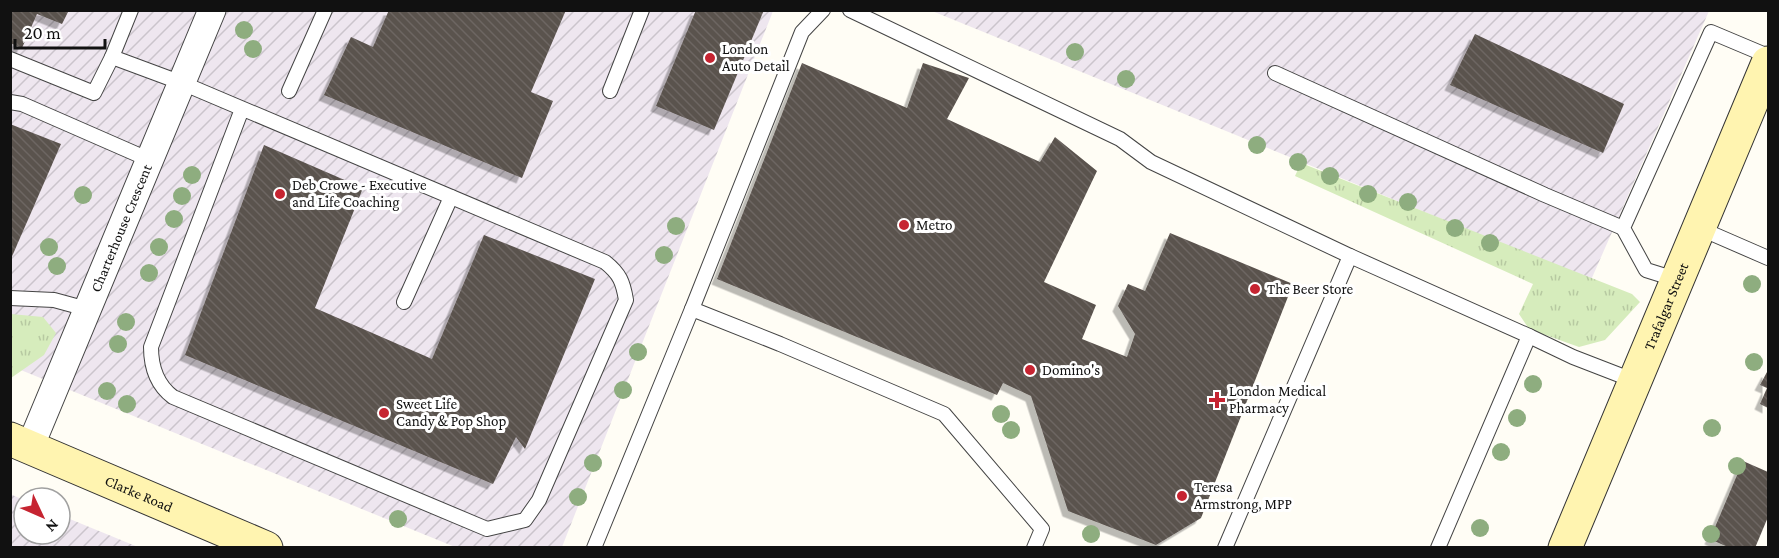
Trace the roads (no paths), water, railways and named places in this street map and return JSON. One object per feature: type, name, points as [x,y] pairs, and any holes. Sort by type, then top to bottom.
[{"type":"main road","name":"Trafalgar Street","points":[[1565,548],[1768,63]]},
{"type":"main road","name":"Clarke Road","points":[[20,443],[266,548]]},
{"type":"street","name":"Charterhouse Crescent","points":[[20,443],[87,309],[212,10]]},
{"type":"lane","points":[[10,59],[94,93],[131,10]]},
{"type":"lane","points":[[289,91],[325,10]]},
{"type":"lane","points":[[610,91],[642,10]]},
{"type":"lane","points":[[611,548],[595,545],[802,32],[823,10]]},
{"type":"lane","points":[[850,10],[1120,139],[1150,162],[1350,256],[1574,357],[1635,381]]},
{"type":"lane","points":[[1623,228],[1711,32],[1768,56]]},
{"type":"lane","points":[[112,57],[182,83],[242,108],[451,196],[605,262],[615,270],[624,284],[627,300],[539,500],[525,520],[487,529],[173,397],[159,383],[151,360],[151,347],[242,108]]},
{"type":"lane","points":[[1275,73],[1623,228],[1646,270],[1678,280]]},
{"type":"lane","points":[[10,102],[31,108],[150,160]]},
{"type":"lane","points":[[404,302],[451,196]]},
{"type":"lane","points":[[1699,228],[1768,258]]},
{"type":"lane","points":[[1225,548],[1350,256]]},
{"type":"lane","points":[[10,298],[54,300],[87,309]]},
{"type":"lane","points":[[692,309],[944,414],[1042,529],[1034,548]]},
{"type":"lane","points":[[1438,548],[1529,336]]},
{"type":"place","name":"London Auto Detail","points":[[710,58]]},
{"type":"place","name":"Deb Crowe - Executive and Life Coaching","points":[[280,194]]},
{"type":"place","name":"Metro","points":[[904,225]]},
{"type":"place","name":"The Beer Store","points":[[1255,289]]},
{"type":"place","name":"Domino's","points":[[1030,370]]},
{"type":"place","name":"London Medical Pharmacy","points":[[1217,400]]},
{"type":"place","name":"Sweet Life Candy & Pop Shop","points":[[384,413]]},
{"type":"place","name":"Teresa Armstrong, MPP","points":[[1182,496]]}]
